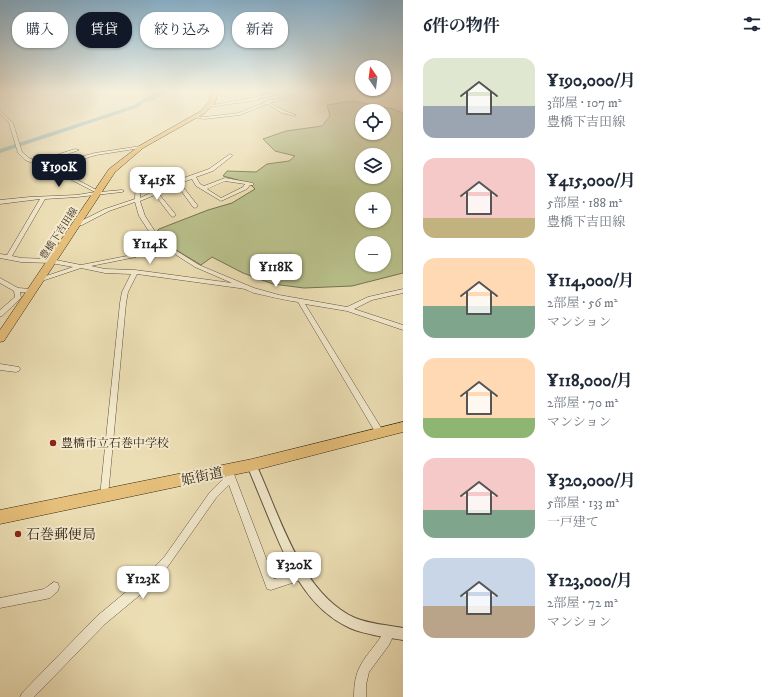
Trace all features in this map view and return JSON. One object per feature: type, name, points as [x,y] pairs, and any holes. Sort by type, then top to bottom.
[{"type":"main road","name":"豊橋下吉田線","points":[[0,338],[112,171],[141,148],[184,124]]},
{"type":"main road","name":"姫街道","points":[[0,517],[230,473],[252,465],[403,427]]},
{"type":"street","points":[[11,124],[22,155],[27,159],[72,178],[97,193]]},
{"type":"street","points":[[49,168],[71,160],[111,150],[141,148]]},
{"type":"street","points":[[36,163],[77,150]]},
{"type":"street","points":[[68,152],[71,160],[72,178]]},
{"type":"street","points":[[76,224],[80,224],[117,206],[138,200],[177,182],[216,167],[230,156]]},
{"type":"street","points":[[193,177],[198,185],[221,200],[250,184],[225,179],[204,188]]},
{"type":"street","points":[[39,280],[79,267],[134,256],[153,233],[141,216],[137,193],[140,186],[138,180]]},
{"type":"street","points":[[177,182],[195,206]]},
{"type":"street","points":[[0,202],[122,191]]},
{"type":"street","points":[[155,192],[173,215]]},
{"type":"street","points":[[8,258],[44,197]]},
{"type":"street","points":[[151,237],[197,266],[246,288]]},
{"type":"street","points":[[0,256],[8,258],[51,261],[105,271],[136,272],[246,288],[270,296],[348,309],[403,328]]},
{"type":"street","points":[[104,496],[123,304],[125,292],[136,272]]},
{"type":"street","points":[[0,280],[17,290],[31,291]]},
{"type":"street","points":[[0,314],[18,298],[17,290]]},
{"type":"street","points":[[348,309],[370,298],[403,291]]},
{"type":"street","points":[[302,301],[301,303],[380,433]]},
{"type":"street","points":[[0,367],[16,369]]},
{"type":"street","points":[[252,465],[300,575],[313,593],[327,608],[348,621],[403,634]]},
{"type":"street","points":[[230,473],[271,585],[300,575]]},
{"type":"street","points":[[26,697],[101,620],[154,576],[230,473]]},
{"type":"street","points":[[0,603],[46,594],[54,587]]},
{"type":"street","points":[[360,697],[359,684],[364,668],[385,643],[390,632]]},
{"type":"green space","points":[[324,124],[355,124],[355,140],[391,140],[391,124],[403,124],[403,273],[352,286],[304,288],[273,284],[243,273],[212,257],[201,265],[153,236],[159,229],[208,210],[232,203],[255,189],[249,183],[223,176],[227,171],[256,172],[267,164],[289,161],[295,156],[275,151],[263,139],[286,131],[322,126]]},
{"type":"waterway","points":[[0,151],[85,124]]},
{"type":"place","name":"豊橋市立石巻中学校","points":[[53,443]]},
{"type":"place","name":"石巻郵便局","points":[[18,534]]}]
